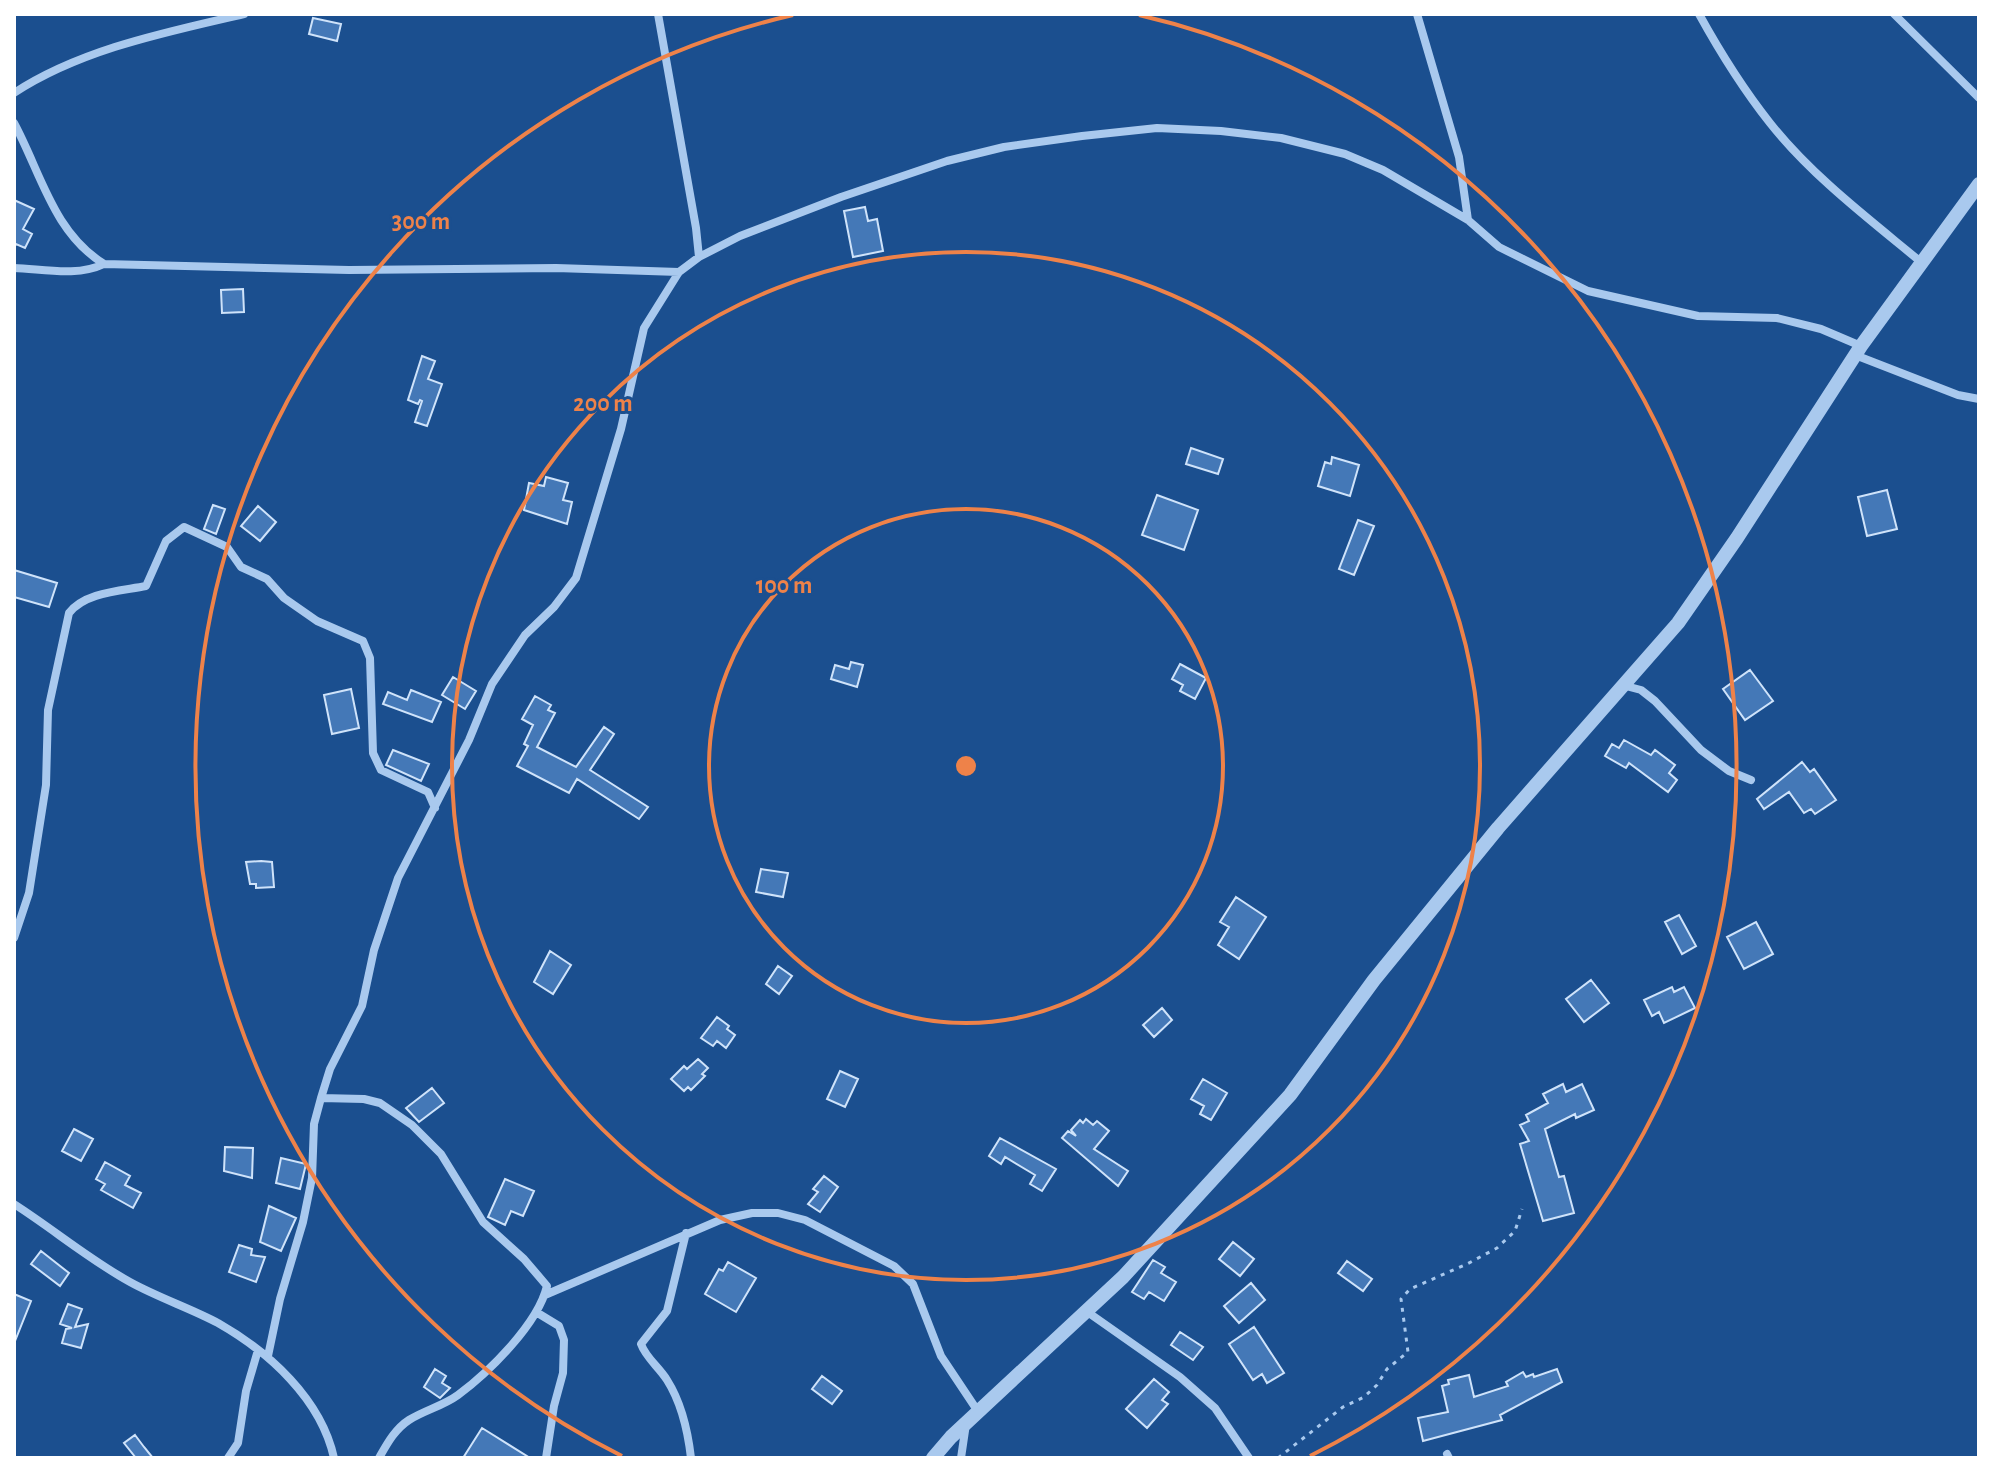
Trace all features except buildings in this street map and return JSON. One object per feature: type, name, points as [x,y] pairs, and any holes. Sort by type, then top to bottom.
[{"type":"street","points":[[14,93],[35,79],[106,49],[244,14]]},
{"type":"street","points":[[670,14],[658,15],[699,257]]},
{"type":"street","points":[[1417,14],[1459,157],[1468,220]]},
{"type":"street","points":[[1699,14],[1726,61],[1771,124],[1806,162],[1921,262]]},
{"type":"street","points":[[1894,14],[1979,98]]},
{"type":"street","points":[[14,123],[58,218],[76,243],[104,264]]},
{"type":"street","points":[[268,1356],[309,1193],[314,1161],[314,1124],[321,1098],[330,1069],[362,1006],[374,950],[398,878],[469,740],[492,684],[525,635],[554,607],[576,578],[621,429],[644,328],[679,272],[699,257],[740,236],[841,197],[947,161],[1004,147],[1157,128],[1221,131],[1281,138],[1345,154],[1383,170],[1468,220],[1499,247],[1588,291],[1698,316],[1777,318],[1821,329],[1858,351],[1958,395],[1979,399]]},
{"type":"street","points":[[933,1458],[1123,1277],[1290,1095],[1383,969],[1498,828],[1686,611],[1858,351],[1979,184]]},
{"type":"street","points":[[14,268],[70,271],[94,269],[104,264],[390,271],[556,268],[679,272]]},
{"type":"street","points":[[14,938],[29,893],[46,785],[48,710],[69,613],[76,604],[98,596],[146,586],[166,541],[184,527],[227,547],[241,567],[267,579],[284,598],[317,621],[363,641],[370,658],[373,753],[381,770],[428,792],[435,808]]},
{"type":"street","points":[[1622,685],[1641,690],[1701,750],[1729,771],[1751,780]]},
{"type":"street","points":[[321,1098],[364,1099],[380,1103],[412,1125],[441,1154],[483,1222],[547,1286],[530,1322],[484,1372],[439,1407],[407,1421],[393,1434],[379,1458]]},
{"type":"street","points":[[14,1204],[128,1281],[218,1323],[268,1356],[297,1387],[317,1415],[334,1458]]},
{"type":"street","points":[[545,1295],[720,1220],[752,1213],[778,1213],[805,1220],[894,1266],[913,1284],[941,1356],[979,1413]]},
{"type":"street","points":[[686,1233],[667,1311],[641,1344],[668,1381],[688,1438],[691,1458]]},
{"type":"street","points":[[1086,1311],[1180,1377],[1215,1408],[1249,1458]]},
{"type":"street","points":[[536,1312],[559,1326],[564,1340],[563,1373],[546,1458]]},
{"type":"street","points":[[228,1458],[238,1443],[246,1391],[258,1350]]},
{"type":"street","points":[[961,1458],[966,1424]]},
{"type":"path","points":[[1278,1458],[1343,1407],[1364,1397],[1377,1385],[1387,1369],[1408,1352],[1410,1348],[1401,1299],[1410,1289],[1497,1248],[1515,1231],[1522,1209]]}]
